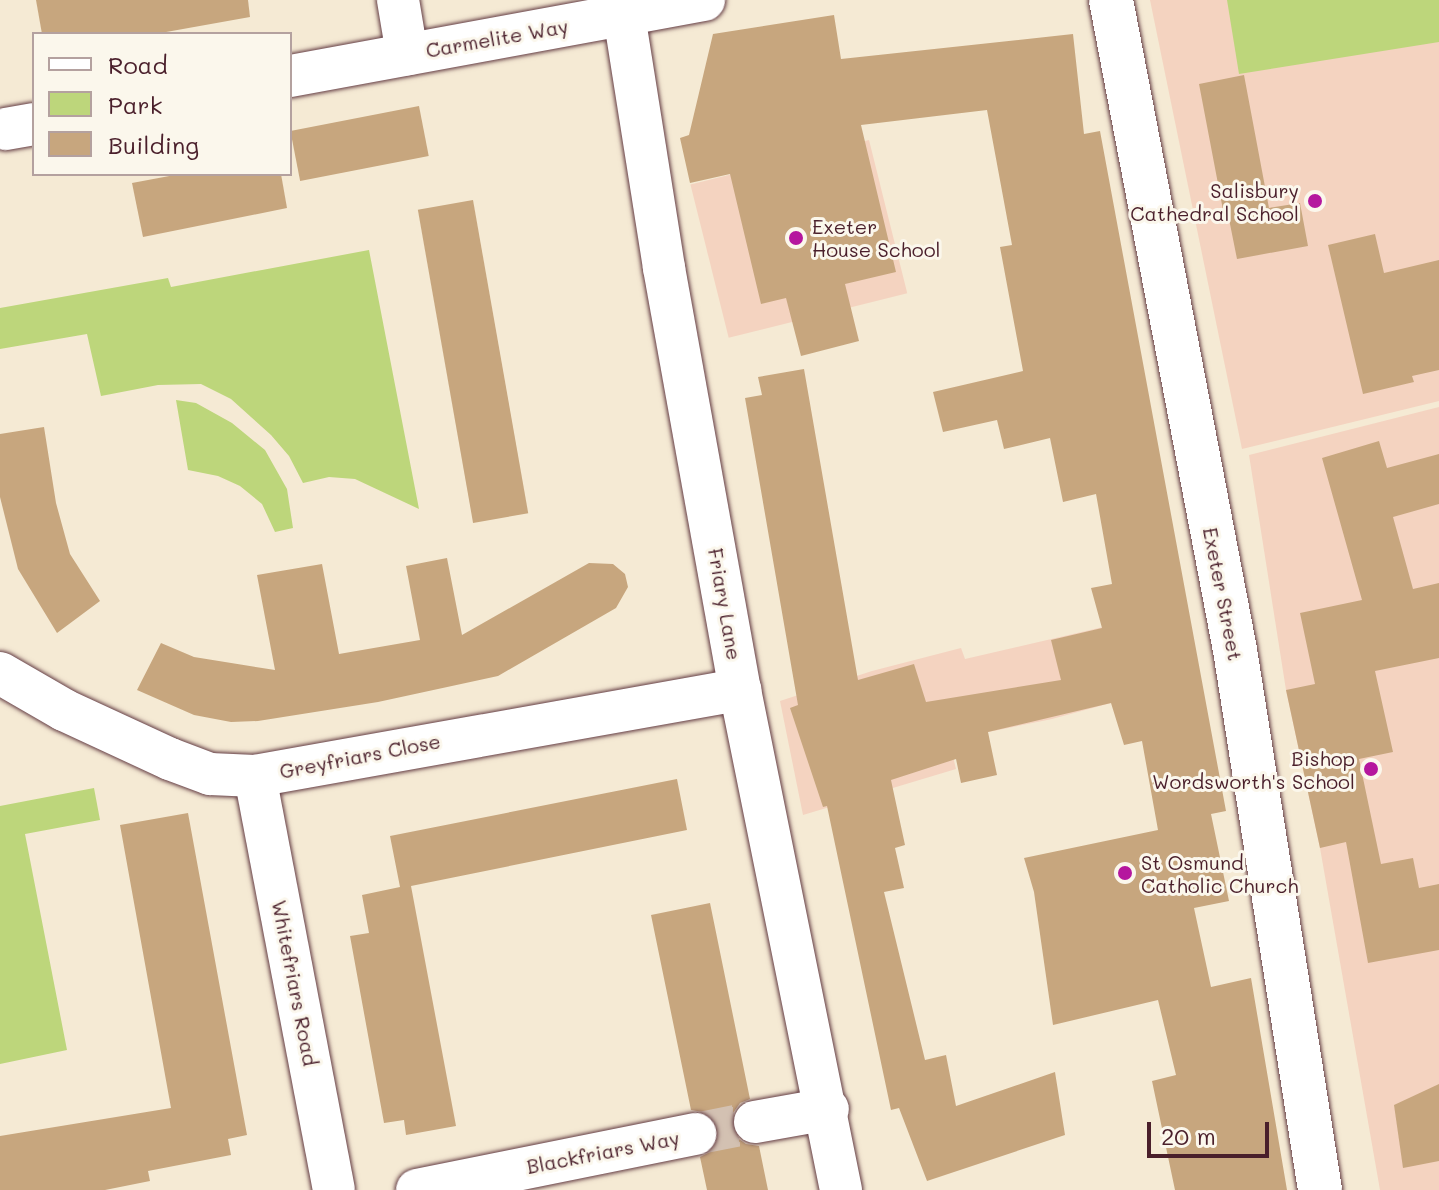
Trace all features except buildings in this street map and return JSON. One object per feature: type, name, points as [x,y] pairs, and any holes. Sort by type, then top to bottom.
[{"type":"street","points":[[398,0],[407,54]]},
{"type":"street","name":"Carmelite Way","points":[[292,76],[704,0]]},
{"type":"street","name":"Exeter Street","points":[[1111,0],[1235,650],[1320,1190]]},
{"type":"street","name":"Friary Lane","points":[[624,15],[664,268],[740,690],[828,1109],[841,1190]]},
{"type":"street","name":"Greyfriars Close","points":[[0,673],[64,710],[170,759],[210,774],[255,776],[740,690]]},
{"type":"street","name":"Whitefriars Road","points":[[255,776],[334,1190]]},
{"type":"street","points":[[755,1122],[828,1109]]},
{"type":"street","name":"Blackfriars Way","points":[[417,1190],[695,1134]]},
{"type":"shaded area","name":"Salisbury Cathedral School","points":[[1150,0],[1439,0],[1439,401],[1242,449]]},
{"type":"shaded area","name":"Exeter House School","points":[[869,140],[907,293],[729,338],[690,185]]},
{"type":"shaded area","name":"Bishop Wordsworth's School","points":[[1439,407],[1439,1190],[1380,1190],[1320,848],[1286,690],[1249,455]]},
{"type":"shaded area","points":[[1103,627],[1111,703],[1052,719],[949,740],[956,769],[803,815],[780,701],[872,671],[961,648],[965,659]]},
{"type":"green space","points":[[1227,0],[1439,0],[1439,42],[1239,74]]},
{"type":"green space","points":[[369,250],[419,509],[355,479],[329,477],[303,483],[289,456],[271,435],[231,399],[201,384],[158,385],[101,396],[87,334],[0,349],[0,308],[168,278],[171,287]]},
{"type":"green space","points":[[176,400],[196,403],[232,423],[265,450],[287,489],[293,528],[275,532],[262,504],[240,486],[218,476],[188,470]]},
{"type":"green space","points":[[94,788],[100,820],[25,834],[67,1050],[0,1064],[0,806]]},
{"type":"tunnel","points":[[695,1134],[755,1122]]},
{"type":"place","name":"Salisbury Cathedral School","points":[[1315,201]]},
{"type":"place","name":"Exeter House School","points":[[796,238]]},
{"type":"place","name":"Bishop Wordsworth's School","points":[[1371,769]]},
{"type":"place","name":"St Osmund Catholic Church","points":[[1125,873]]}]
